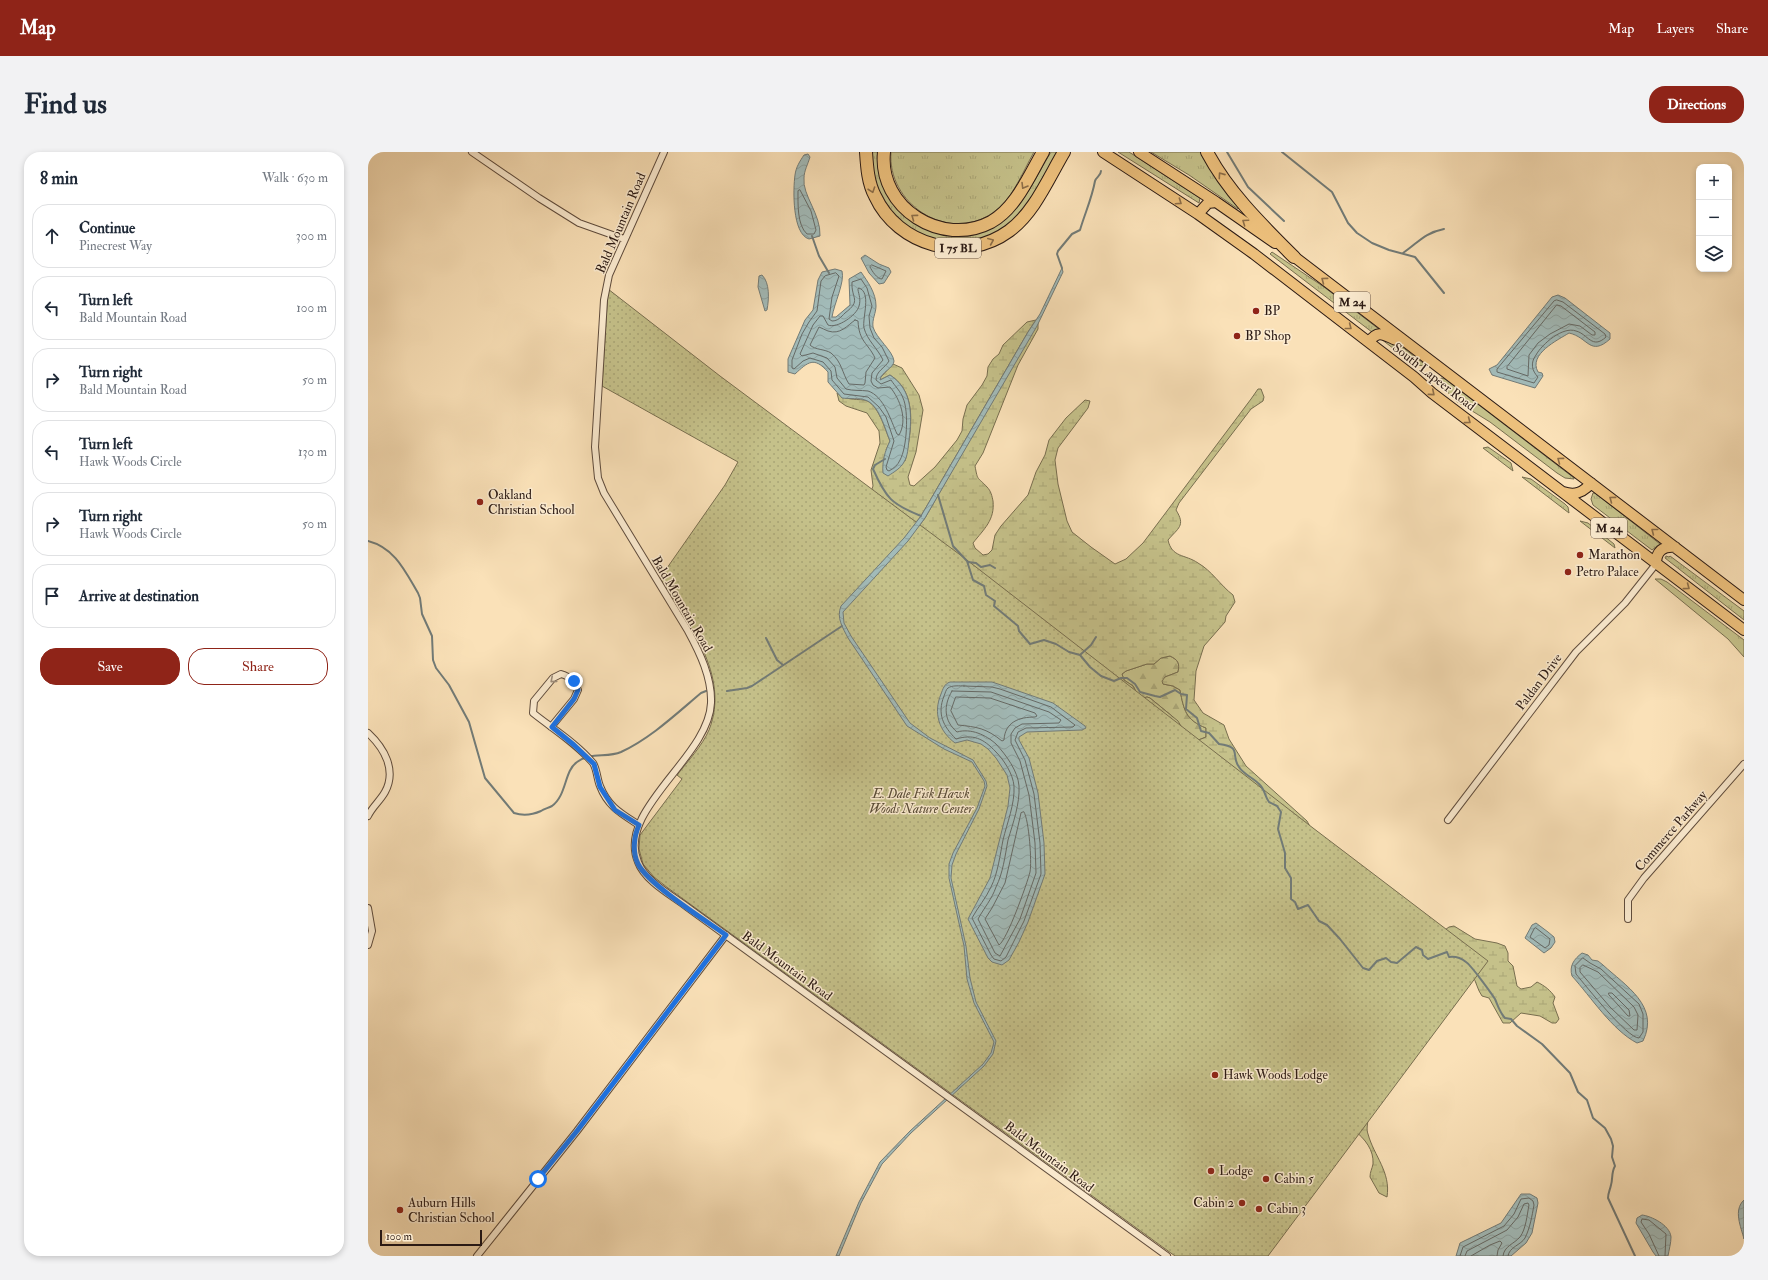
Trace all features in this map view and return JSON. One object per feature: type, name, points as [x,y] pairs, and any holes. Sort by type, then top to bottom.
[{"type":"highway","name":"I 75 BL","points":[[866,152],[871,188],[878,203],[891,221],[904,232],[918,240],[934,246],[952,248],[972,247],[990,242],[1017,225],[1031,208],[1064,153]]},
{"type":"highway","points":[[884,152],[884,170],[889,186],[904,208],[911,215],[928,225],[958,231],[982,226],[1001,214],[1017,197],[1043,152]]},
{"type":"highway","points":[[1207,152],[1238,197],[1294,257]]},
{"type":"main road","name":"South Lapeer Road","points":[[1103,152],[1198,214],[1260,259],[1369,342],[1438,398],[1744,630]]},
{"type":"main road","name":"South Lapeer Road","points":[[1139,152],[1216,202],[1294,257],[1744,600]]},
{"type":"main road","points":[[1198,214],[1208,203],[1216,202]]},
{"type":"main road","points":[[1369,342],[1373,336],[1383,334],[1411,346]]},
{"type":"main road","points":[[1562,492],[1575,494],[1586,489],[1591,483]]},
{"type":"main road","points":[[1656,564],[1657,554],[1660,550],[1674,547]]},
{"type":"street","points":[[472,152],[539,198],[579,223],[624,239]]},
{"type":"street","name":"Bald Mountain Road","points":[[664,152],[609,275],[604,300],[595,447],[598,478],[604,493],[688,631],[698,651],[709,680],[711,703],[709,718],[704,732],[656,796],[639,825],[634,845],[638,863],[643,871],[656,884],[1167,1256]]},
{"type":"street","name":"Paldan Drive","points":[[1448,820],[1573,656],[1625,603],[1656,564]]},
{"type":"street","points":[[552,727],[574,699],[578,690],[574,681],[569,676],[561,674],[553,678],[534,701],[533,713],[574,745],[594,764],[600,787],[615,810],[639,825]]},
{"type":"street","points":[[368,733],[379,744],[388,760],[389,778],[385,792],[368,816]]},
{"type":"street","name":"Commerce Parkway","points":[[1628,919],[1628,900],[1640,884],[1744,764]]},
{"type":"street","points":[[368,908],[372,931],[368,946]]},
{"type":"street","points":[[478,1256],[577,1131],[726,935]]},
{"type":"green space","points":[[870,152],[878,152],[880,175],[888,195],[901,212],[917,225],[936,233],[957,236],[978,233],[999,223],[1008,216],[1016,209],[1035,181],[1051,152],[1058,152],[1024,211],[999,232],[968,243],[937,242],[899,223],[875,188]]},
{"type":"green space","points":[[891,152],[1034,152],[1016,186],[1005,202],[991,214],[974,222],[956,224],[939,221],[923,213],[909,202],[899,187],[892,170]]},
{"type":"green space","points":[[1118,152],[1129,152],[1200,198],[1199,203]]},
{"type":"green space","points":[[1151,152],[1202,152],[1240,206],[1238,209],[1189,175]]},
{"type":"green space","points":[[1272,252],[1324,287],[1427,366],[1415,365],[1270,254]]},
{"type":"green space","name":"E. Dale Fisk Hawk Woods Nature Center","points":[[608,289],[720,376],[963,557],[1313,828],[1488,961],[1268,1256],[1175,1256],[668,888],[654,877],[643,864],[639,849],[640,835],[682,779],[677,775],[703,742],[709,730],[714,709],[714,689],[710,669],[703,650],[660,578],[725,485],[738,462],[602,386]]},
{"type":"green space","points":[[1036,320],[921,516],[904,538],[869,497],[873,486],[871,470],[880,443],[879,431],[867,413],[846,406],[839,401],[837,393],[846,398],[864,400],[873,406],[880,417],[890,441],[886,450],[905,461],[911,426],[909,403],[905,392],[899,383],[890,375],[880,380],[880,378],[893,364],[902,368],[919,395],[923,410],[916,452],[908,477],[910,485],[914,486],[935,467],[957,440],[962,431],[963,419],[967,405],[982,385],[987,376],[988,367],[993,359],[999,354],[1003,345],[1027,322]]},
{"type":"green space","points":[[1038,321],[1038,329],[1018,365],[983,453],[975,466],[977,477],[989,490],[993,501],[992,514],[988,524],[973,543],[975,548],[983,555],[988,554],[992,550],[995,535],[1028,495],[1036,472],[1045,455],[1049,440],[1066,418],[1085,400],[1090,401],[1088,408],[1058,448],[1055,460],[1058,484],[1067,521],[1072,532],[1115,564],[1126,559],[1143,543],[1258,389],[1261,389],[1264,397],[1263,401],[1251,409],[1179,503],[1176,510],[1179,515],[1180,526],[1168,540],[1170,546],[1176,553],[1193,560],[1208,570],[1233,595],[1235,602],[1226,616],[1225,622],[1204,646],[1196,671],[1194,700],[1203,713],[1224,725],[1229,739],[1246,766],[1307,821],[1318,841],[1442,932],[1449,927],[1454,926],[1475,939],[1505,946],[1508,953],[1508,961],[1513,966],[1517,986],[1521,989],[1531,987],[1537,982],[1547,988],[1555,997],[1553,1003],[1559,1019],[1556,1023],[1552,1023],[1540,1016],[1521,1013],[1510,1023],[1503,1023],[1489,998],[1482,996],[1472,975],[908,541],[925,518]],"holes":[[[1170,656],[1177,660],[1179,666],[1178,672],[1165,677],[1162,681],[1163,684],[1173,686],[1180,690],[1187,714],[1194,722],[1206,728],[1206,737],[1196,741],[1185,733],[1178,721],[1150,698],[1147,697],[1140,699],[1133,686],[1124,680],[1122,674],[1126,671],[1147,664],[1154,664],[1161,658]]]},
{"type":"green space","points":[[1441,378],[1445,379],[1574,479],[1565,478],[1557,473],[1490,422],[1456,401],[1439,383]]},
{"type":"green space","points":[[1488,447],[1511,463],[1513,471],[1483,448]]},
{"type":"green space","points":[[1522,477],[1531,479],[1565,504],[1568,507],[1569,513]]},
{"type":"green space","points":[[1593,493],[1595,493],[1660,544],[1652,550],[1593,505],[1591,499]]},
{"type":"green space","points":[[1580,521],[1588,523],[1614,544],[1615,548]]},
{"type":"green space","points":[[1666,556],[1670,556],[1744,611],[1744,620],[1665,558]]},
{"type":"green space","points":[[1655,579],[1661,579],[1667,582],[1744,640],[1744,657],[1728,639]]},
{"type":"green space","points":[[1170,656],[1178,662],[1178,672],[1165,677],[1163,684],[1173,686],[1180,690],[1187,714],[1194,722],[1206,728],[1206,737],[1196,741],[1190,737],[1172,716],[1150,698],[1147,697],[1140,699],[1133,686],[1124,680],[1122,674],[1126,671],[1147,664],[1154,664],[1161,658]]},
{"type":"green space","points":[[1368,1118],[1367,1132],[1387,1180],[1387,1197],[1379,1193],[1370,1177],[1373,1164],[1372,1154],[1362,1137],[1354,1130]]},
{"type":"water","points":[[808,154],[810,157],[805,173],[804,184],[820,228],[820,236],[809,239],[803,235],[799,229],[794,200],[796,169],[804,155]]},
{"type":"water","points":[[865,255],[879,264],[889,268],[891,272],[884,283],[879,284],[869,273],[861,258]]},
{"type":"water","points":[[1062,268],[1063,272],[1037,326],[925,518],[908,541],[843,612],[844,623],[851,636],[910,723],[930,738],[973,760],[986,781],[987,786],[979,809],[952,865],[951,878],[966,946],[970,978],[976,1002],[996,1041],[993,1054],[984,1066],[911,1133],[882,1164],[861,1203],[839,1256],[836,1256],[859,1202],[880,1162],[910,1131],[983,1064],[991,1053],[994,1042],[974,1003],[967,979],[964,946],[949,878],[949,864],[953,853],[977,808],[985,786],[984,781],[972,762],[944,749],[907,726],[848,638],[841,623],[839,615],[840,610],[841,606],[904,538],[921,516],[1028,332],[1040,314]]},
{"type":"water","points":[[835,269],[842,271],[843,276],[832,317],[836,317],[850,305],[849,279],[861,272],[871,288],[876,301],[873,327],[877,336],[891,353],[894,361],[892,366],[880,380],[890,375],[898,381],[907,396],[911,422],[906,457],[901,466],[888,476],[883,473],[883,460],[890,441],[881,418],[874,406],[870,402],[863,399],[842,398],[828,382],[828,372],[815,362],[807,364],[795,374],[788,372],[788,359],[805,320],[813,310],[818,280],[822,272]]},
{"type":"water","points":[[762,275],[765,278],[768,287],[767,310],[765,311],[758,287],[759,276]]},
{"type":"water","points":[[1558,295],[1565,298],[1610,333],[1610,339],[1603,344],[1593,346],[1581,338],[1569,333],[1552,344],[1546,348],[1537,359],[1536,365],[1538,372],[1542,373],[1543,376],[1535,388],[1492,375],[1489,369],[1497,365],[1552,297]]},
{"type":"water","points":[[950,682],[992,682],[1001,685],[1053,703],[1086,728],[1082,730],[1027,732],[1019,737],[1019,740],[1029,758],[1038,793],[1044,843],[1045,874],[1028,922],[1019,942],[1009,960],[1002,965],[992,962],[988,958],[968,919],[990,878],[1008,806],[1010,788],[1007,775],[988,749],[981,744],[967,740],[955,743],[949,738],[941,727],[938,715],[939,701],[944,687]]},
{"type":"water","points":[[1536,923],[1554,937],[1555,942],[1551,948],[1544,953],[1525,938],[1532,925]]},
{"type":"water","points":[[1582,953],[1588,955],[1592,960],[1598,961],[1638,998],[1644,1007],[1647,1017],[1647,1029],[1643,1041],[1637,1043],[1610,1022],[1572,976],[1571,969],[1573,963]]},
{"type":"water","points":[[1521,1194],[1530,1194],[1537,1198],[1538,1203],[1532,1233],[1526,1243],[1511,1256],[1456,1256],[1460,1243],[1501,1223]]},
{"type":"water","points":[[1744,1200],[1744,1239],[1738,1214]]},
{"type":"water","points":[[1642,1215],[1660,1222],[1670,1233],[1671,1237],[1668,1256],[1656,1256],[1653,1252],[1636,1223],[1637,1218]]},
{"type":"waterway","points":[[1227,152],[1248,187],[1284,221]]},
{"type":"waterway","points":[[1282,152],[1332,192],[1348,223],[1357,233],[1372,243],[1389,250],[1415,257],[1444,293]]},
{"type":"waterway","points":[[1062,268],[1057,254],[1058,251],[1072,234],[1080,230],[1096,178],[1101,171]]},
{"type":"waterway","points":[[1403,253],[1426,235],[1444,229]]},
{"type":"waterway","points":[[812,236],[819,256],[829,273]]},
{"type":"waterway","points":[[885,459],[875,465],[873,469],[882,487],[896,504],[921,516]]},
{"type":"waterway","points":[[938,495],[953,546],[967,561],[973,580],[984,586],[986,595],[995,601],[994,606],[1018,626],[1019,631],[1030,644],[1044,640],[1056,644],[1069,652],[1080,655],[1090,667],[1101,676],[1114,681],[1121,678],[1127,678],[1135,684],[1140,692],[1160,697],[1175,690],[1181,694],[1187,695],[1186,709],[1197,718],[1201,731],[1209,733],[1219,744],[1226,745],[1234,749],[1235,759],[1241,770],[1260,785],[1269,802],[1277,806],[1281,812],[1278,829],[1285,853],[1285,868],[1291,878],[1291,899],[1295,902],[1298,909],[1308,905],[1319,921],[1327,925],[1363,968],[1369,970],[1377,961],[1386,958],[1391,962],[1397,963],[1416,947],[1422,950],[1423,955],[1428,959],[1447,952],[1449,957],[1462,959],[1469,964],[1485,985],[1495,999],[1500,1012],[1505,1018],[1511,1019],[1517,1026],[1542,1044],[1570,1073],[1578,1092],[1587,1100],[1593,1118],[1605,1128],[1611,1139],[1613,1146],[1612,1157],[1615,1166],[1608,1198],[1635,1256]]},
{"type":"waterway","points":[[368,541],[385,549],[398,561],[418,593],[422,614],[432,636],[433,660],[436,668],[449,685],[469,722],[485,778],[514,813],[521,815],[531,814],[552,806],[560,796],[570,771],[577,762],[587,757],[616,754],[643,740],[701,693],[706,691]]},
{"type":"waterway","points":[[968,562],[976,563],[981,567],[990,565],[995,568]]},
{"type":"waterway","points":[[727,691],[752,686],[842,626]]},
{"type":"waterway","points":[[1080,655],[1091,645],[1096,637]]},
{"type":"waterway","points":[[766,638],[777,660],[783,665]]},
{"type":"place","name":"BP","points":[[1256,311]]},
{"type":"place","name":"BP Shop","points":[[1237,336]]},
{"type":"place","name":"Oakland Christian School","points":[[480,502]]},
{"type":"place","name":"Marathon","points":[[1580,555]]},
{"type":"place","name":"Petro Palace","points":[[1568,572]]},
{"type":"place","name":"Hawk Woods Lodge","points":[[1215,1075]]},
{"type":"place","name":"Lodge","points":[[1211,1171]]},
{"type":"place","name":"Cabin 5","points":[[1266,1179]]},
{"type":"place","name":"Cabin 2","points":[[1242,1203]]},
{"type":"place","name":"Cabin 3","points":[[1259,1209]]},
{"type":"place","name":"Auburn Hills Christian School","points":[[400,1210]]},
{"type":"route","points":[[538,1179],[577,1131],[726,935],[656,884],[643,871],[638,863],[634,845],[639,825],[615,810],[600,787],[594,764],[552,727],[574,699],[578,690],[574,681]]}]
